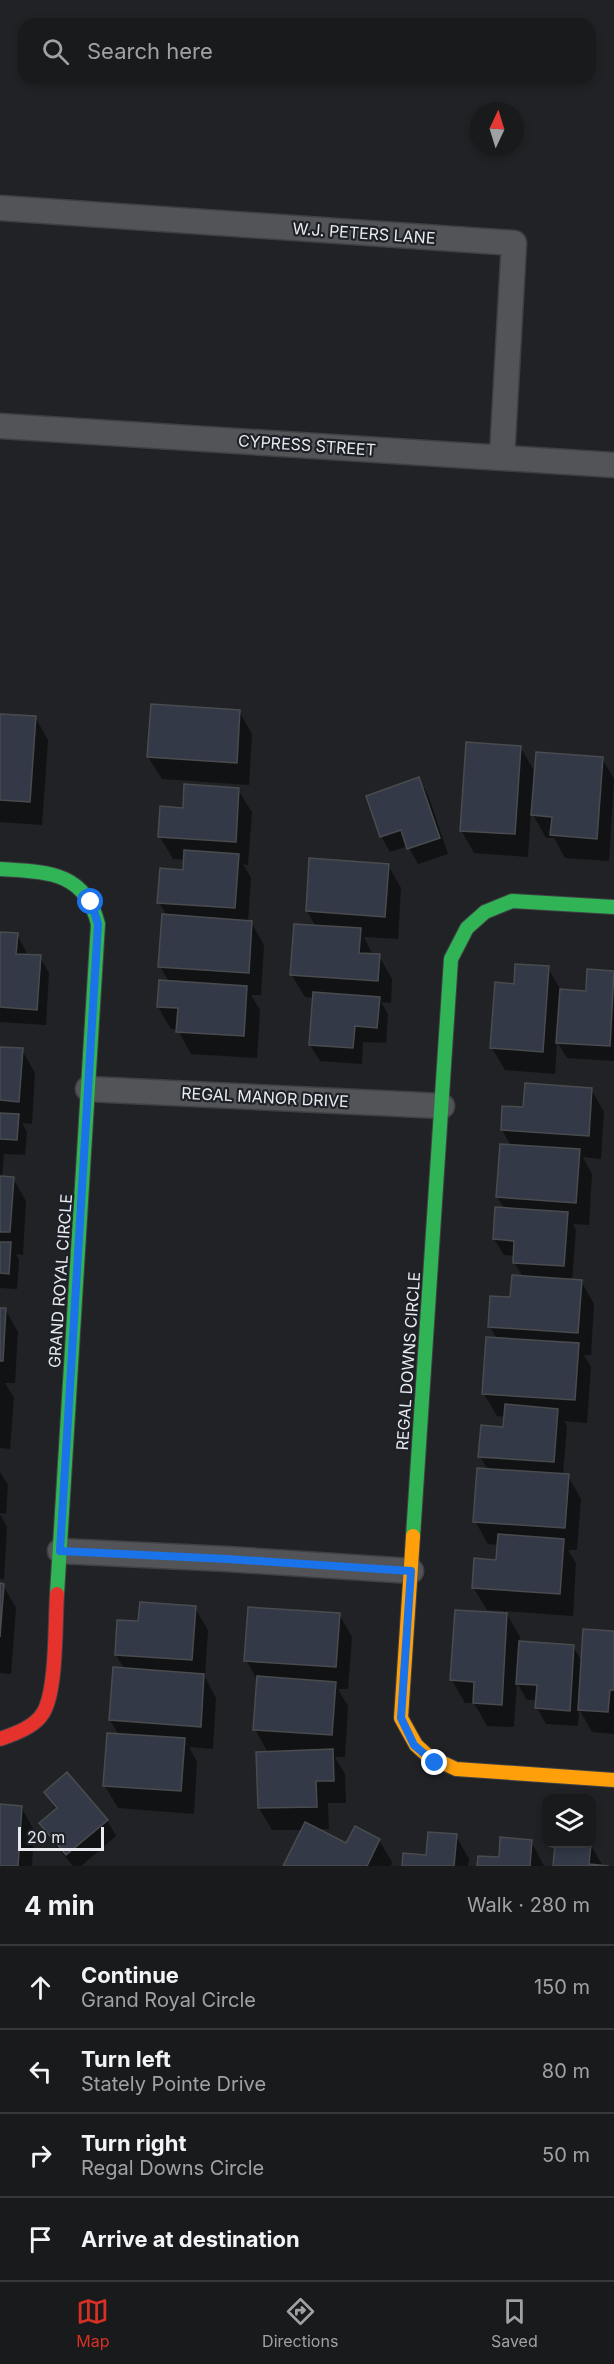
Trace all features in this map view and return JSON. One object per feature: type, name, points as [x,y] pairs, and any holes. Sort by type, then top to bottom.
[{"type":"street","name":"W.J. PETERS LANE","points":[[0,208],[514,243],[502,457]]},
{"type":"street","name":"CYPRESS STREET","points":[[0,426],[614,465]]},
{"type":"street","name":"GRAND ROYAL CIRCLE","points":[[0,869],[44,872],[75,884],[91,902],[98,924],[51,1690],[43,1713],[22,1731],[0,1739]]},
{"type":"street","name":"REGAL DOWNS CIRCLE","points":[[614,907],[512,901],[485,912],[467,928],[451,959],[401,1718],[414,1745],[435,1763],[456,1769],[614,1780]]},
{"type":"street","name":"REGAL MANOR DRIVE","points":[[88,1089],[442,1106]]},
{"type":"street","points":[[60,1551],[411,1571]]},
{"type":"building","points":[[151,704],[240,710],[237,763],[147,757]]},
{"type":"building","points":[[0,714],[36,716],[30,802],[0,800]]},
{"type":"building","points":[[466,742],[521,746],[515,834],[460,831]]},
{"type":"building","points":[[536,752],[603,757],[597,839],[550,835],[552,817],[531,815]]},
{"type":"building","points":[[419,777],[440,838],[407,849],[401,830],[380,837],[366,796]]},
{"type":"building","points":[[184,784],[239,788],[236,842],[158,837],[160,806],[183,808]]},
{"type":"building","points":[[184,850],[239,854],[235,908],[157,903],[160,868],[183,870]]},
{"type":"building","points":[[309,858],[389,864],[385,917],[306,911]]},
{"type":"building","points":[[162,914],[252,921],[249,973],[158,967]]},
{"type":"building","points":[[294,924],[361,928],[359,953],[380,954],[378,981],[290,975]]},
{"type":"building","points":[[0,932],[18,933],[16,954],[41,955],[37,1010],[0,1007]]},
{"type":"building","points":[[515,964],[549,966],[543,1052],[490,1048],[495,982],[514,984]]},
{"type":"building","points":[[587,969],[614,971],[610,1046],[556,1043],[560,989],[586,991]]},
{"type":"building","points":[[159,980],[247,986],[244,1036],[176,1032],[178,1008],[157,1007]]},
{"type":"building","points":[[313,992],[380,997],[377,1028],[355,1026],[353,1048],[309,1045]]},
{"type":"building","points":[[0,1047],[23,1048],[19,1102],[0,1100]]},
{"type":"building","points":[[525,1083],[592,1088],[589,1136],[501,1130],[502,1106],[523,1107]]},
{"type":"building","points":[[0,1113],[19,1114],[17,1140],[0,1139]]},
{"type":"building","points":[[500,1144],[580,1149],[576,1203],[496,1197]]},
{"type":"building","points":[[0,1176],[14,1177],[10,1232],[0,1232]]},
{"type":"building","points":[[495,1207],[568,1212],[564,1266],[513,1263],[514,1241],[493,1239]]},
{"type":"building","points":[[0,1242],[11,1242],[9,1274],[0,1273]]},
{"type":"building","points":[[512,1275],[582,1280],[578,1333],[488,1327],[490,1296],[510,1297]]},
{"type":"building","points":[[0,1308],[6,1308],[3,1361],[0,1361]]},
{"type":"building","points":[[486,1337],[579,1343],[575,1400],[482,1394]]},
{"type":"building","points":[[505,1404],[558,1409],[554,1462],[478,1457],[481,1425],[503,1427]]},
{"type":"building","points":[[477,1468],[569,1474],[565,1528],[473,1522]]},
{"type":"building","points":[[498,1534],[564,1539],[560,1594],[472,1588],[474,1558],[496,1560]]},
{"type":"building","points":[[0,1583],[4,1584],[0,1637]]},
{"type":"building","points":[[140,1602],[196,1606],[192,1660],[115,1655],[117,1620],[138,1621]]},
{"type":"building","points":[[248,1607],[340,1613],[336,1667],[244,1661]]},
{"type":"building","points":[[455,1610],[507,1613],[502,1705],[473,1703],[474,1682],[450,1680]]},
{"type":"building","points":[[583,1629],[614,1631],[614,1690],[610,1690],[608,1712],[578,1710]]},
{"type":"building","points":[[519,1641],[574,1645],[570,1711],[535,1708],[537,1685],[516,1684]]},
{"type":"building","points":[[113,1667],[204,1674],[201,1727],[109,1720]]},
{"type":"building","points":[[257,1676],[336,1682],[332,1735],[253,1730]]},
{"type":"building","points":[[107,1733],[185,1738],[181,1791],[103,1786]]},
{"type":"building","points":[[333,1749],[334,1781],[316,1781],[317,1807],[258,1808],[256,1752]]},
{"type":"building","points":[[67,1772],[108,1820],[66,1855],[39,1823],[57,1808],[44,1792]]},
{"type":"building","points":[[0,1804],[22,1806],[18,1866],[0,1866]]},
{"type":"building","points":[[305,1822],[346,1843],[355,1826],[380,1839],[367,1866],[283,1866]]},
{"type":"building","points":[[428,1832],[457,1834],[454,1866],[402,1866],[403,1853],[426,1855]]},
{"type":"building","points":[[500,1837],[532,1840],[530,1866],[477,1866],[478,1856],[499,1857]]},
{"type":"building","points":[[555,1848],[591,1848],[589,1864],[609,1866],[553,1866]]},
{"type":"traffic: fast","points":[[0,869],[48,874],[74,884],[84,893],[98,924],[57,1594]]},
{"type":"traffic: fast","points":[[413,1536],[451,959],[467,928],[485,912],[512,901],[614,907]]},
{"type":"traffic: slow","points":[[413,1536],[401,1718],[416,1745],[428,1756],[456,1769],[614,1780]]},
{"type":"traffic: jam","points":[[0,1739],[35,1722],[48,1703],[53,1673],[57,1594]]},
{"type":"route","points":[[91,902],[98,924],[60,1551],[411,1571],[401,1718],[414,1745],[435,1763]]}]
